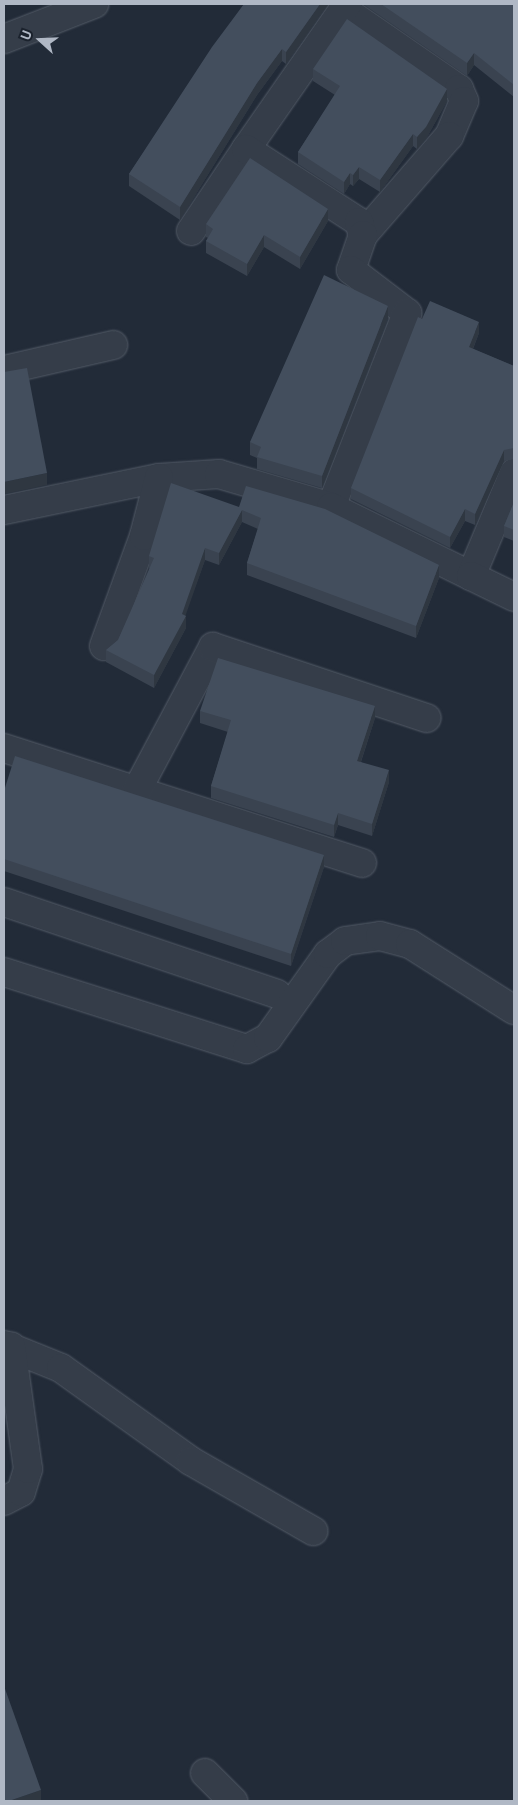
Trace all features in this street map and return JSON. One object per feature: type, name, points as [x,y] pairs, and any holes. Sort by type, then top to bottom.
[{"type":"street","points":[[4,40],[94,4]]},
{"type":"street","points":[[191,231],[345,7],[459,89],[464,101],[449,136],[363,235],[351,270],[407,313],[331,507]]},
{"type":"street","points":[[246,149],[359,222],[363,235]]},
{"type":"street","points":[[4,370],[113,345]]},
{"type":"street","points":[[461,571],[514,473]]},
{"type":"street","points":[[4,510],[159,478],[219,474],[331,507],[514,597]]},
{"type":"street","points":[[104,646],[144,536],[159,478]]},
{"type":"street","points":[[137,790],[213,647],[426,718]]},
{"type":"street","points":[[4,748],[362,863]]},
{"type":"street","points":[[4,902],[277,994]]},
{"type":"street","points":[[4,972],[246,1049],[268,1038],[328,954],[345,942],[380,936],[410,944],[514,1010]]},
{"type":"street","points":[[4,1502],[21,1492],[28,1469],[7,1346]]},
{"type":"street","points":[[7,1346],[60,1368],[191,1461],[313,1531]]},
{"type":"street","points":[[205,1773],[233,1801]]},
{"type":"building","points":[[244,4],[320,4],[286,52],[282,49],[257,83],[180,207],[129,174],[212,47]]},
{"type":"building","points":[[381,4],[514,4],[514,85],[474,53],[467,63]]},
{"type":"building","points":[[347,19],[447,89],[426,127],[417,137],[413,134],[380,180],[359,167],[353,175],[350,173],[344,182],[298,152],[340,86],[313,69]]},
{"type":"building","points":[[250,158],[328,209],[300,257],[264,235],[247,264],[206,241],[213,229],[206,224]]},
{"type":"building","points":[[324,275],[388,306],[322,476],[257,457],[261,447],[250,442]]},
{"type":"building","points":[[430,301],[479,322],[469,347],[514,366],[514,448],[504,450],[475,514],[465,509],[450,537],[351,488],[418,317],[422,319]]},
{"type":"building","points":[[27,368],[47,473],[4,482],[4,372]]},
{"type":"building","points":[[171,483],[239,507],[246,486],[325,509],[439,565],[416,626],[247,563],[261,518],[242,510],[219,553],[205,548],[182,614],[186,616],[154,675],[106,650],[118,640],[154,558],[149,556]]},
{"type":"building","points":[[514,502],[514,530],[504,526]]},
{"type":"building","points":[[218,658],[375,706],[357,761],[389,770],[372,824],[338,813],[334,825],[211,786],[231,720],[200,711]]},
{"type":"building","points":[[15,756],[324,855],[291,954],[4,859],[4,791]]},
{"type":"building","points":[[4,1686],[41,1790],[9,1801],[4,1801]]}]
